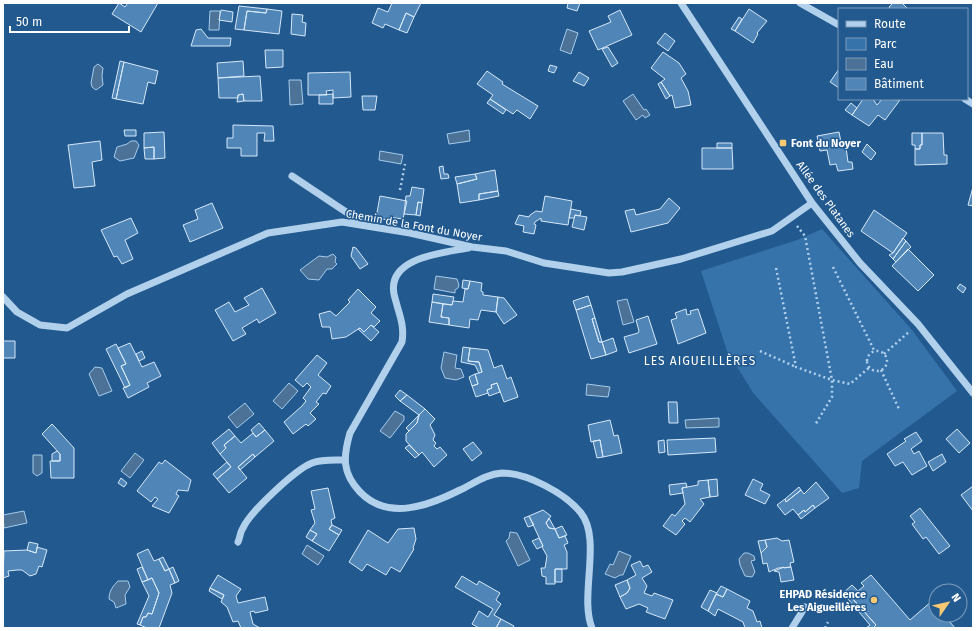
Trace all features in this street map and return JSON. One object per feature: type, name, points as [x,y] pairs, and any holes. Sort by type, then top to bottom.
[{"type":"street","name":"Allée des Platanes","points":[[681,3],[812,203],[860,263],[918,324],[973,393]]},
{"type":"street","points":[[800,3],[838,24]]},
{"type":"street","points":[[292,176],[352,216],[356,224]]},
{"type":"street","name":"Chemin de la Font du Noyer","points":[[3,297],[17,312],[40,325],[66,328],[126,294],[268,234],[342,222],[410,233],[472,247],[506,251],[544,262],[609,272],[622,272],[681,259],[762,235],[772,231],[812,203]]},
{"type":"street","points":[[472,247],[420,259],[406,265],[396,275],[394,294],[404,326],[402,342],[350,433],[346,449],[346,472],[352,482],[370,501],[381,507],[396,510],[421,506],[439,500],[489,475],[500,473],[520,476],[539,483],[558,494],[580,512],[584,517],[589,530],[588,613],[592,628]]},
{"type":"street","points":[[238,542],[242,528],[250,517],[295,473],[305,466],[319,461],[345,460]]},
{"type":"street","points":[[792,628],[805,607]]},
{"type":"path","points":[[400,190],[405,164]]},
{"type":"path","points":[[790,218],[805,236],[832,380],[832,397],[815,425]]},
{"type":"path","points":[[833,267],[875,352]]},
{"type":"path","points":[[776,268],[796,367]]},
{"type":"path","points":[[884,354],[918,324]]},
{"type":"path","points":[[760,351],[796,367],[832,380],[850,384],[870,367]]},
{"type":"path","points":[[875,352],[884,354]]},
{"type":"path","points":[[875,352],[868,358],[870,367],[875,371],[881,370],[887,363],[884,354]]},
{"type":"path","points":[[881,370],[899,409]]},
{"type":"path","points":[[825,628],[828,622]]},
{"type":"green space","points":[[822,229],[912,330],[957,391],[862,461],[859,488],[842,493],[754,394],[727,351],[701,271],[797,240]]},
{"type":"water","points":[[210,11],[220,11],[219,30],[209,30]]},
{"type":"water","points":[[567,29],[578,33],[571,54],[560,50]]},
{"type":"water","points":[[98,64],[103,68],[103,85],[96,90],[92,87],[91,83],[94,67]]},
{"type":"water","points":[[289,80],[301,80],[303,104],[290,105]]},
{"type":"water","points":[[633,94],[644,110],[646,109],[650,115],[645,118],[643,115],[636,120],[623,101]]},
{"type":"water","points":[[469,130],[470,141],[449,144],[447,134]]},
{"type":"water","points":[[131,141],[136,141],[139,145],[134,158],[120,161],[114,157],[117,147]]},
{"type":"water","points":[[380,151],[403,155],[401,164],[379,160]]},
{"type":"water","points":[[333,254],[336,257],[335,262],[337,264],[332,269],[327,269],[319,280],[308,279],[300,270],[319,256],[327,257]]},
{"type":"water","points":[[436,276],[457,279],[459,285],[455,290],[455,293],[434,289]]},
{"type":"water","points":[[627,299],[634,322],[623,325],[617,301]]},
{"type":"water","points":[[444,352],[457,355],[455,368],[461,369],[464,377],[456,380],[445,378],[441,368]]},
{"type":"water","points":[[95,367],[102,368],[112,391],[99,396],[89,374]]},
{"type":"water","points":[[289,383],[298,391],[282,409],[273,401]]},
{"type":"water","points":[[587,384],[610,387],[608,397],[586,395]]},
{"type":"water","points":[[245,403],[254,414],[237,428],[228,417]]},
{"type":"water","points":[[395,411],[404,416],[404,420],[390,438],[380,431]]},
{"type":"water","points":[[719,418],[719,427],[686,428],[685,420]]},
{"type":"water","points":[[135,453],[144,460],[130,478],[121,471]]},
{"type":"water","points":[[33,455],[42,455],[42,473],[37,476],[33,473]]},
{"type":"water","points":[[24,511],[27,523],[4,528],[3,515]]},
{"type":"water","points":[[510,532],[517,533],[530,560],[518,566],[506,541],[509,538]]},
{"type":"water","points":[[307,545],[324,556],[318,565],[302,554]]},
{"type":"water","points":[[619,551],[631,556],[623,575],[615,578],[605,574],[610,564],[613,565]]},
{"type":"water","points":[[744,553],[754,556],[755,560],[751,561],[755,572],[752,577],[745,576],[740,565],[739,559]]},
{"type":"water","points":[[118,581],[128,581],[130,587],[125,595],[126,604],[116,608],[114,602],[109,599],[109,596],[114,585]]},
{"type":"building","points":[[119,3],[125,7],[128,3],[158,3],[141,32],[112,14]]},
{"type":"building","points":[[392,3],[421,3],[414,17],[406,13],[399,30],[385,24],[383,28],[372,23],[378,8],[388,12]]},
{"type":"building","points":[[568,3],[580,3],[577,11],[567,8]]},
{"type":"building","points":[[893,3],[902,3],[907,8],[890,8]]},
{"type":"building","points":[[239,6],[267,9],[266,13],[247,11],[244,30],[235,29]]},
{"type":"building","points":[[267,9],[282,11],[279,34],[244,30],[247,11],[266,13]]},
{"type":"building","points":[[749,9],[767,21],[757,33],[758,34],[753,43],[735,31]]},
{"type":"building","points":[[221,10],[233,12],[232,22],[219,20]]},
{"type":"building","points":[[620,10],[632,35],[598,50],[589,31],[611,22],[608,16]]},
{"type":"building","points":[[406,13],[414,17],[407,33],[399,30]]},
{"type":"building","points":[[292,14],[303,15],[302,22],[306,23],[305,36],[291,34]]},
{"type":"building","points":[[739,17],[742,19],[735,31],[731,29]]},
{"type":"building","points":[[201,29],[208,38],[231,38],[230,46],[191,46],[196,30]]},
{"type":"building","points":[[665,33],[675,41],[668,51],[657,43]]},
{"type":"building","points":[[608,47],[618,63],[612,67],[602,49]]},
{"type":"building","points":[[265,50],[283,50],[283,67],[266,68]]},
{"type":"building","points":[[663,52],[679,63],[686,74],[681,78],[688,91],[691,105],[675,108],[672,95],[670,96],[661,82],[665,79],[651,68]]},
{"type":"building","points":[[120,61],[124,62],[116,99],[112,98]]},
{"type":"building","points":[[243,61],[244,76],[218,78],[217,63]]},
{"type":"building","points":[[124,62],[158,71],[155,84],[148,82],[143,104],[116,99]]},
{"type":"building","points":[[550,65],[557,67],[554,73],[548,71]]},
{"type":"building","points":[[838,70],[838,87],[830,82]]},
{"type":"building","points":[[487,71],[503,82],[502,84],[538,106],[530,119],[517,110],[513,114],[490,99],[493,95],[477,84]]},
{"type":"building","points":[[350,72],[351,97],[333,98],[333,90],[326,91],[327,95],[308,95],[308,73]]},
{"type":"building","points":[[579,72],[589,78],[584,86],[573,81]]},
{"type":"building","points":[[260,76],[262,101],[244,101],[243,94],[238,95],[238,98],[219,98],[218,78]]},
{"type":"building","points":[[661,82],[670,96],[666,99],[658,84]]},
{"type":"building","points":[[243,94],[244,101],[237,102],[238,95]]},
{"type":"building","points":[[333,94],[333,104],[319,104],[319,95]]},
{"type":"building","points":[[362,96],[377,96],[375,110],[363,110]]},
{"type":"building","points":[[490,99],[506,110],[503,114],[487,103]]},
{"type":"building","points":[[862,100],[874,100],[877,105],[881,100],[900,100],[885,120],[878,115],[869,126],[852,115]]},
{"type":"building","points":[[851,103],[857,108],[852,115],[845,110]]},
{"type":"building","points":[[233,125],[273,126],[274,141],[264,141],[265,133],[257,133],[257,156],[241,156],[241,148],[227,148],[227,138],[233,138]]},
{"type":"building","points":[[124,130],[136,130],[136,136],[125,136]]},
{"type":"building","points":[[164,132],[165,158],[154,159],[154,147],[144,148],[144,133]]},
{"type":"building","points":[[839,132],[842,147],[846,147],[848,162],[852,162],[853,169],[838,171],[836,164],[830,165],[827,150],[820,151],[817,136]]},
{"type":"building","points":[[912,133],[922,133],[922,145],[920,145],[920,149],[915,149],[915,145],[912,145]]},
{"type":"building","points":[[922,133],[943,133],[944,155],[947,155],[947,164],[915,165],[915,149],[920,149],[920,145],[922,145]]},
{"type":"building","points":[[100,141],[102,160],[92,162],[95,186],[74,188],[68,145]]},
{"type":"building","points":[[717,143],[732,143],[732,148],[717,148]]},
{"type":"building","points":[[867,144],[876,153],[871,160],[862,152]]},
{"type":"building","points":[[154,147],[154,159],[145,159],[144,148]]},
{"type":"building","points":[[702,148],[732,148],[733,169],[702,169]]},
{"type":"building","points":[[443,166],[444,174],[448,174],[449,178],[441,179],[439,167]]},
{"type":"building","points":[[495,170],[498,191],[479,194],[479,200],[460,203],[457,184],[477,179],[475,174]]},
{"type":"building","points":[[475,174],[477,179],[457,184],[455,177]]},
{"type":"building","points":[[412,187],[424,189],[422,203],[418,202],[416,215],[404,214],[406,196],[410,196]]},
{"type":"building","points":[[973,187],[973,206],[968,205]]},
{"type":"building","points":[[498,191],[499,196],[479,200],[479,194]]},
{"type":"building","points":[[380,196],[407,201],[403,219],[389,217],[388,220],[376,218]]},
{"type":"building","points":[[545,196],[572,201],[568,225],[541,221],[541,218],[534,224],[536,225],[534,234],[523,232],[524,226],[515,224],[519,215],[529,217],[536,211],[542,212]]},
{"type":"building","points":[[669,198],[680,208],[668,223],[631,232],[625,211],[634,209],[636,215],[660,209]]},
{"type":"building","points":[[418,202],[422,203],[420,216],[416,215]]},
{"type":"building","points":[[212,203],[223,228],[190,242],[183,225],[198,219],[195,210]]},
{"type":"building","points":[[571,209],[581,211],[580,216],[575,215],[574,218],[569,218]]},
{"type":"building","points":[[874,210],[907,233],[893,253],[861,231]]},
{"type":"building","points":[[575,215],[587,217],[584,230],[572,227]]},
{"type":"building","points":[[131,218],[138,233],[125,240],[133,259],[122,264],[117,256],[114,257],[101,230]]},
{"type":"building","points":[[903,238],[906,241],[893,259],[889,255],[893,253]]},
{"type":"building","points":[[906,241],[911,247],[896,262],[893,259]]},
{"type":"building","points":[[353,247],[356,248],[368,264],[360,269],[351,256]]},
{"type":"building","points":[[908,249],[934,275],[918,291],[892,266]]},
{"type":"building","points":[[463,280],[470,281],[468,289],[462,288]]},
{"type":"building","points":[[470,281],[482,283],[481,291],[483,292],[483,295],[498,297],[496,312],[481,310],[478,320],[470,319],[469,328],[449,325],[449,318],[441,317],[443,304],[452,305],[453,301],[463,302],[465,289],[468,289]]},
{"type":"building","points":[[960,284],[966,288],[963,293],[957,288]]},
{"type":"building","points":[[262,288],[276,313],[259,323],[257,319],[242,328],[246,334],[233,341],[215,310],[229,302],[235,312],[249,305],[244,298]]},
{"type":"building","points":[[358,289],[376,307],[371,313],[380,321],[374,327],[371,325],[364,332],[360,328],[346,337],[332,339],[330,327],[322,327],[319,314],[330,311],[336,316],[350,302],[348,300]]},
{"type":"building","points":[[433,294],[454,297],[452,305],[432,302]]},
{"type":"building","points":[[588,296],[591,305],[576,310],[573,301]]},
{"type":"building","points":[[498,297],[504,298],[517,315],[504,324],[496,312]]},
{"type":"building","points":[[432,302],[443,304],[441,317],[449,318],[449,325],[429,322]]},
{"type":"building","points":[[591,305],[595,318],[592,319],[599,342],[602,342],[606,355],[591,359],[576,310]]},
{"type":"building","points":[[686,309],[687,315],[691,314],[690,311],[698,309],[706,333],[678,344],[671,320],[677,318],[675,313]]},
{"type":"building","points":[[648,316],[657,344],[629,353],[624,337],[638,333],[639,331],[636,320]]},
{"type":"building","points":[[595,318],[602,342],[599,342],[592,319]]},
{"type":"building","points":[[371,325],[379,332],[371,341],[358,329],[360,328],[364,332]]},
{"type":"building","points":[[613,338],[617,351],[606,355],[602,342]]},
{"type":"building","points":[[3,341],[15,341],[15,358],[3,358]]},
{"type":"building","points":[[130,343],[142,367],[154,362],[161,376],[147,383],[149,387],[128,398],[123,388],[130,385],[121,366],[126,364],[118,348]]},
{"type":"building","points":[[116,344],[126,364],[121,366],[130,385],[125,388],[106,349]]},
{"type":"building","points":[[463,347],[470,348],[468,361],[479,362],[482,372],[479,373],[475,365],[461,362]]},
{"type":"building","points":[[470,348],[488,350],[494,368],[502,365],[507,379],[511,377],[518,397],[504,402],[497,383],[491,385],[492,388],[487,390],[488,393],[476,397],[472,386],[478,384],[475,374],[482,372],[479,362],[468,361]]},
{"type":"building","points":[[142,351],[145,358],[139,361],[136,354]]},
{"type":"building","points":[[317,355],[327,363],[318,375],[331,386],[326,394],[323,393],[316,402],[319,404],[310,413],[316,419],[308,426],[306,424],[293,434],[284,422],[306,401],[303,398],[311,387],[307,383],[303,387],[295,380]]},
{"type":"building","points":[[475,374],[478,384],[472,386],[469,377]]},
{"type":"building","points":[[497,383],[500,392],[489,396],[487,390],[492,388],[491,385]]},
{"type":"building","points":[[400,390],[407,395],[400,401],[395,396]]},
{"type":"building","points":[[407,395],[425,409],[419,415],[400,401]]},
{"type":"building","points":[[668,402],[677,402],[678,423],[669,423]]},
{"type":"building","points":[[425,409],[435,419],[430,425],[435,435],[433,440],[436,443],[434,446],[437,449],[440,447],[447,455],[434,467],[422,452],[419,455],[406,441],[406,434],[417,423],[419,415]]},
{"type":"building","points":[[419,415],[417,423],[409,431],[406,428]]},
{"type":"building","points":[[610,420],[614,436],[618,435],[622,453],[603,457],[600,440],[591,442],[588,425]]},
{"type":"building","points":[[259,423],[265,430],[256,437],[251,430]]},
{"type":"building","points":[[52,424],[74,448],[74,478],[51,478],[50,461],[60,461],[60,454],[42,434]]},
{"type":"building","points":[[229,429],[235,436],[224,445],[226,448],[220,454],[212,443]]},
{"type":"building","points":[[957,429],[970,443],[959,453],[946,439]]},
{"type":"building","points":[[265,430],[274,441],[255,457],[253,454],[238,467],[247,478],[229,493],[217,479],[231,467],[220,454],[226,448],[224,445],[235,436],[241,443],[253,433],[256,437]]},
{"type":"building","points":[[916,432],[922,441],[911,449],[914,454],[919,451],[927,466],[912,475],[903,462],[895,466],[887,454],[906,441],[904,439]]},
{"type":"building","points":[[715,438],[716,452],[668,455],[667,440]]},
{"type":"building","points":[[600,440],[603,457],[597,458],[593,441]]},
{"type":"building","points":[[664,440],[665,452],[659,453],[658,441]]},
{"type":"building","points":[[473,442],[482,453],[472,461],[463,449]]},
{"type":"building","points":[[409,445],[419,455],[415,458],[405,448]]},
{"type":"building","points":[[57,451],[60,454],[60,461],[52,461],[52,454]]},
{"type":"building","points":[[253,454],[255,457],[240,470],[238,467]]},
{"type":"building","points":[[942,454],[946,462],[933,471],[928,462]]},
{"type":"building","points":[[165,460],[191,480],[188,491],[178,490],[176,494],[179,496],[169,513],[152,506],[158,499],[155,497],[151,502],[137,491],[159,462],[162,464]]},
{"type":"building","points":[[227,462],[231,467],[217,479],[213,474]]},
{"type":"building","points":[[121,478],[127,483],[124,487],[118,483]]},
{"type":"building","points":[[717,479],[718,496],[710,497],[708,480]]},
{"type":"building","points":[[753,479],[763,484],[760,490],[770,495],[765,504],[745,495]]},
{"type":"building","points":[[708,480],[710,497],[700,499],[704,504],[690,522],[685,518],[682,521],[685,524],[676,535],[663,526],[672,514],[675,516],[685,504],[682,488],[698,485],[698,481]]},
{"type":"building","points":[[816,482],[829,498],[815,508],[813,505],[805,512],[804,510],[798,515],[793,509],[785,515],[777,505],[785,499],[786,502],[801,490],[804,494]]},
{"type":"building","points":[[686,483],[687,487],[682,488],[683,493],[670,495],[669,485]]},
{"type":"building","points":[[973,486],[973,511],[961,495]]},
{"type":"building","points":[[799,487],[801,490],[786,502],[785,499]]},
{"type":"building","points":[[328,488],[335,518],[331,520],[332,525],[329,529],[339,535],[329,551],[312,541],[317,534],[310,530],[315,523],[311,510],[315,509],[311,491]]},
{"type":"building","points":[[813,505],[815,508],[801,519],[798,515],[804,510],[805,512]]},
{"type":"building","points":[[920,508],[950,546],[939,554],[926,537],[923,539],[912,524],[915,522],[910,516]]},
{"type":"building","points":[[543,510],[551,516],[546,523],[549,528],[555,529],[559,538],[565,536],[568,543],[564,545],[567,552],[567,569],[555,569],[555,584],[546,584],[546,577],[542,576],[541,568],[545,568],[547,556],[529,516]]},
{"type":"building","points":[[529,516],[534,525],[528,527],[524,518]]},
{"type":"building","points":[[549,518],[555,529],[549,528],[546,523]]},
{"type":"building","points":[[332,525],[342,530],[339,535],[329,529]]},
{"type":"building","points":[[562,526],[567,535],[559,538],[555,529]]},
{"type":"building","points":[[414,528],[416,539],[414,549],[400,572],[391,567],[386,575],[367,564],[362,571],[349,562],[368,530],[388,543],[398,529]]},
{"type":"building","points":[[310,530],[317,534],[312,541],[306,537]]},
{"type":"building","points":[[539,538],[543,546],[537,549],[532,541]]},
{"type":"building","points":[[777,538],[782,541],[789,540],[794,562],[790,563],[791,567],[778,568],[769,572],[767,563],[763,564],[761,553],[767,547],[765,540]]},
{"type":"building","points":[[765,540],[767,547],[761,553],[758,541]]},
{"type":"building","points":[[29,542],[38,544],[36,553],[27,550]]},
{"type":"building","points":[[37,547],[47,550],[42,567],[39,566],[36,574],[30,576],[22,570],[8,571],[9,576],[3,578],[4,551],[27,550],[36,553]]},
{"type":"building","points":[[148,549],[154,561],[159,559],[165,571],[169,569],[175,583],[170,585],[172,593],[159,628],[147,628],[140,625],[143,617],[146,617],[148,613],[152,614],[159,593],[152,578],[148,580],[137,554]]},
{"type":"building","points":[[163,557],[169,569],[165,571],[159,559]]},
{"type":"building","points":[[640,561],[643,567],[648,565],[652,572],[642,578],[647,586],[644,593],[652,596],[654,593],[673,600],[665,619],[646,612],[648,608],[639,604],[626,609],[620,597],[627,593],[630,588],[627,580],[636,575],[631,565]]},
{"type":"building","points":[[142,567],[148,580],[142,582],[137,569]]},
{"type":"building","points":[[173,567],[179,581],[175,583],[169,569]]},
{"type":"building","points":[[784,567],[791,567],[794,580],[781,582],[779,572],[774,571]]},
{"type":"building","points":[[555,569],[562,569],[562,582],[555,582]]},
{"type":"building","points":[[218,575],[241,589],[236,596],[238,603],[265,597],[268,610],[255,613],[254,611],[250,612],[253,624],[260,628],[241,628],[238,621],[233,622],[227,607],[221,602],[224,595],[210,588]]},
{"type":"building","name":"EHPAD Résidence Les Aigueillères","points":[[871,575],[910,620],[928,604],[928,623],[951,623],[955,628],[873,628],[876,625],[851,597],[848,599],[843,593],[852,585],[858,591],[864,586],[861,583]]},
{"type":"building","points":[[462,576],[477,585],[479,581],[500,593],[496,600],[501,604],[494,615],[501,619],[496,628],[479,628],[472,624],[479,611],[488,617],[493,609],[455,587]]},
{"type":"building","points":[[152,578],[159,593],[152,614],[148,613],[146,617],[143,617],[140,625],[137,624],[149,596],[142,582]]},
{"type":"building","points":[[627,580],[630,588],[627,593],[620,597],[615,585]]},
{"type":"building","points":[[721,586],[727,589],[723,597],[716,594]]},
{"type":"building","points":[[210,588],[224,595],[222,599],[209,591]]},
{"type":"building","points":[[727,589],[750,601],[747,608],[753,611],[757,622],[760,621],[762,628],[745,628],[743,622],[718,609],[715,616],[708,611],[716,594],[723,597]]},
{"type":"building","points":[[710,590],[717,593],[708,611],[701,607]]},
{"type":"building","points":[[851,597],[876,625],[873,628],[866,628],[870,625],[848,599]]},
{"type":"building","points":[[501,619],[514,626],[513,628],[496,628]]},
{"type":"place","name":"Font du Noyer","points":[[783,143]]},
{"type":"place","name":"EHPAD Résidence Les Aigueillères","points":[[874,600]]},
{"type":"district","name":"LES AIGUEILLÈRES","points":[[700,361]]}]
